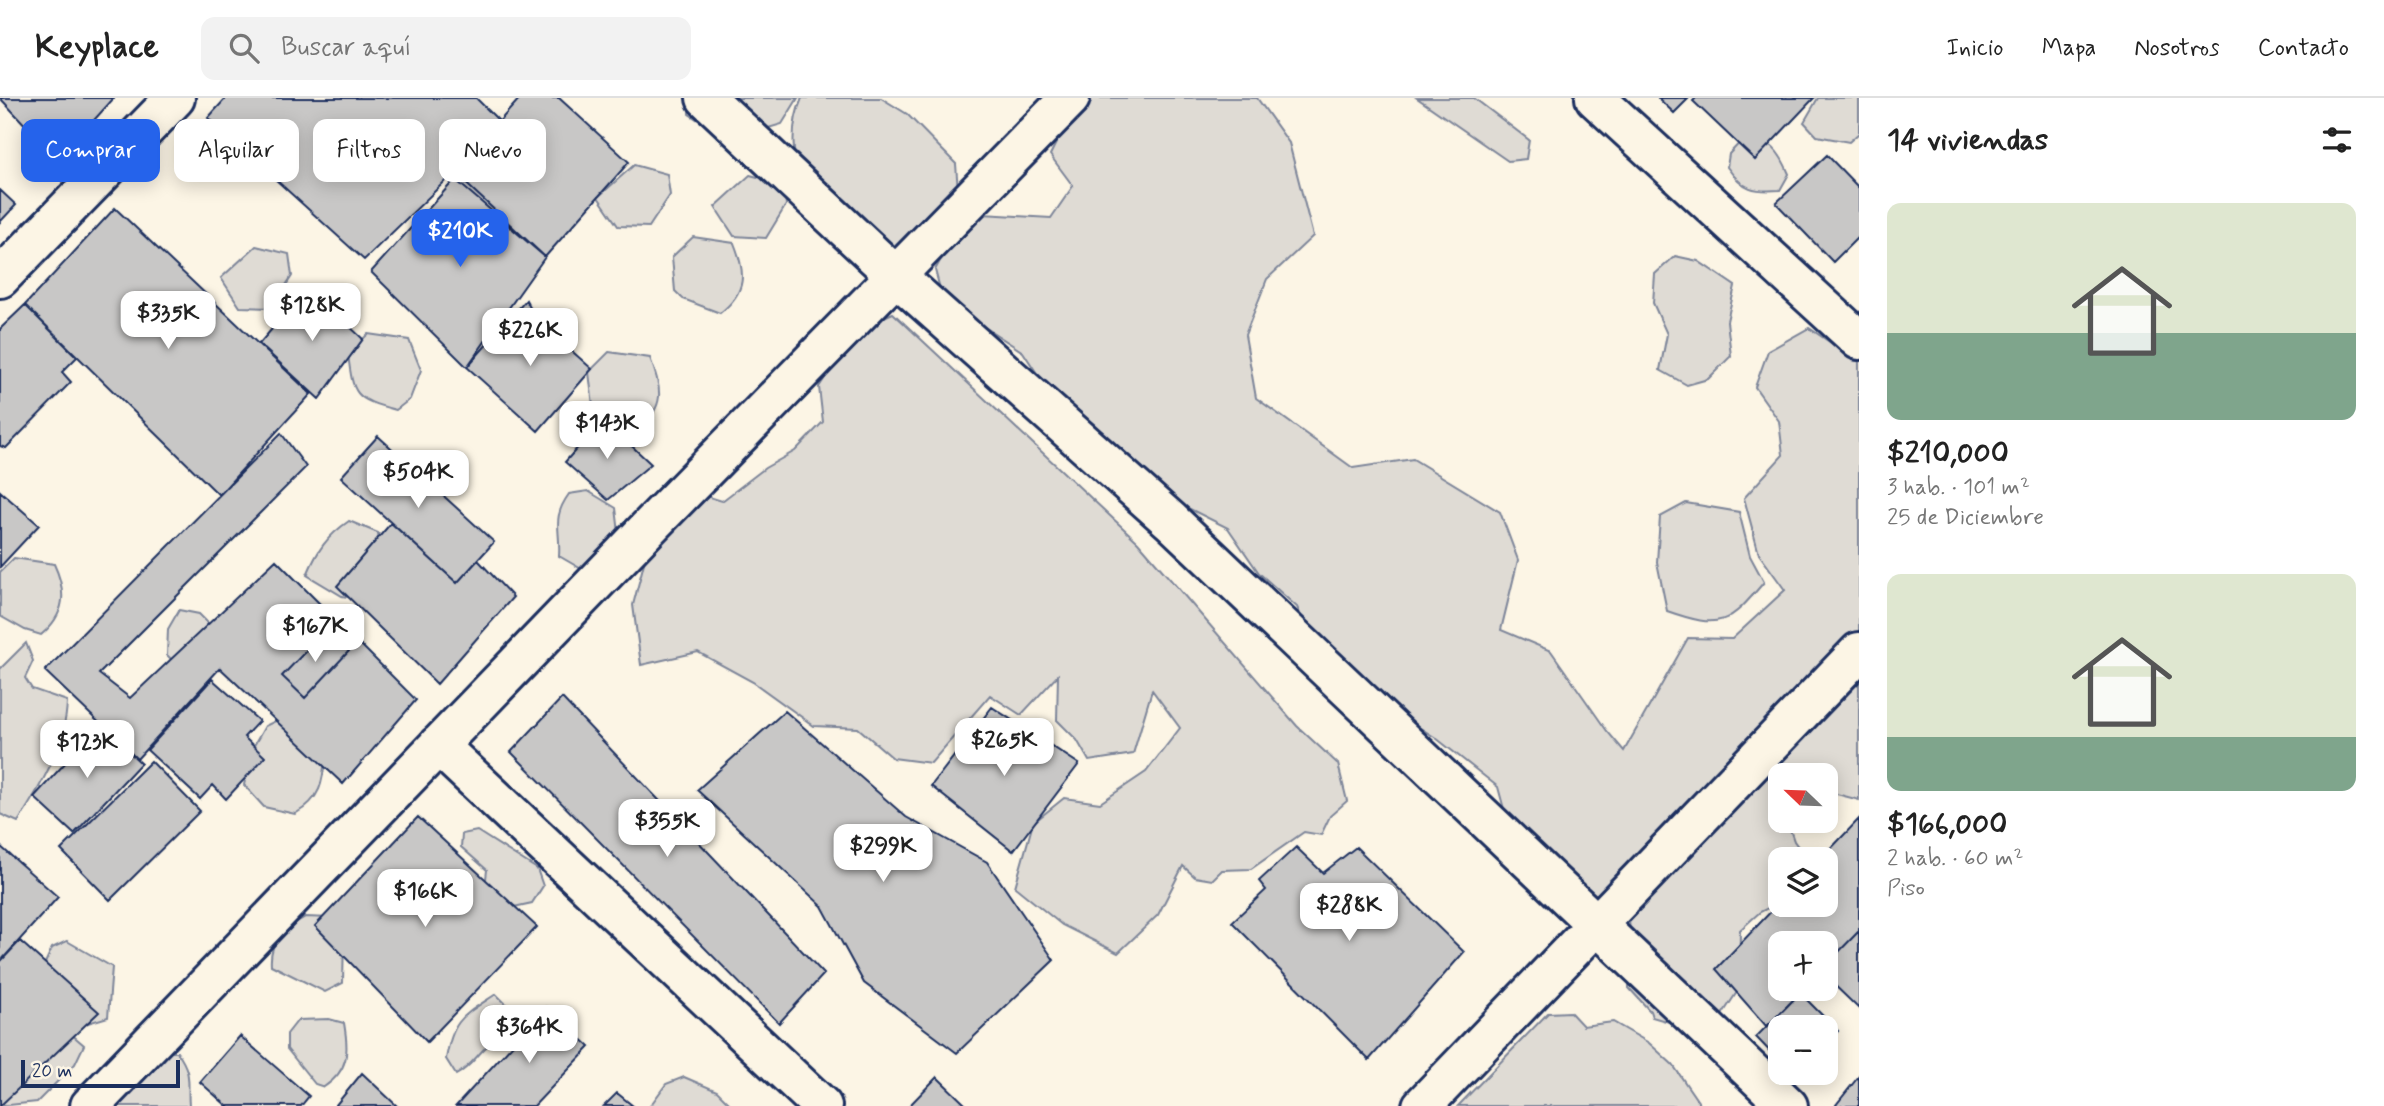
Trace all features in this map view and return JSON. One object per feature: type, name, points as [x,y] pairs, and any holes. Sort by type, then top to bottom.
[{"type":"street","points":[[0,278],[176,98]]},
{"type":"street","points":[[706,98],[895,275],[1171,522],[1788,1106]]},
{"type":"street","points":[[90,1106],[438,745],[1070,98]]},
{"type":"street","points":[[1595,98],[1859,340]]},
{"type":"street","points":[[1422,1106],[1859,652]]},
{"type":"street","points":[[438,745],[822,1106]]},
{"type":"shaded area","points":[[689,98],[798,98],[782,124],[728,140],[689,114]]},
{"type":"shaded area","points":[[802,98],[881,98],[907,114],[956,164],[958,191],[915,234],[896,246],[874,244],[800,185],[793,141],[795,120]]},
{"type":"shaded area","points":[[1088,98],[1257,98],[1289,143],[1313,236],[1267,279],[1245,335],[1256,398],[1353,468],[1413,459],[1500,512],[1518,560],[1501,630],[1551,651],[1624,751],[1688,638],[1732,639],[1785,590],[1759,554],[1744,498],[1783,455],[1779,421],[1755,387],[1768,351],[1809,328],[1859,362],[1859,633],[1603,894],[1555,897],[1523,882],[1500,847],[1504,809],[1498,787],[1436,738],[1324,667],[1297,607],[1259,573],[1228,528],[1184,506],[1137,500],[1072,427],[1023,352],[943,300],[935,270],[955,234],[982,214],[1051,218],[1073,186],[1050,155],[1069,117]]},
{"type":"shaded area","points":[[1417,98],[1474,98],[1529,140],[1526,159],[1508,161]]},
{"type":"shaded area","points":[[1818,98],[1859,98],[1859,133],[1849,142],[1817,136],[1804,122]]},
{"type":"shaded area","points":[[1745,137],[1768,143],[1782,159],[1789,174],[1780,190],[1750,188],[1738,181],[1727,167],[1729,154]]},
{"type":"shaded area","points":[[634,165],[667,174],[670,195],[649,227],[618,226],[598,197]]},
{"type":"shaded area","points":[[750,175],[784,184],[786,205],[766,238],[734,236],[715,207]]},
{"type":"shaded area","points":[[693,237],[734,243],[738,254],[742,281],[735,297],[720,313],[683,299],[675,291],[672,257]]},
{"type":"shaded area","points":[[256,246],[289,254],[292,276],[271,308],[240,307],[221,278]]},
{"type":"shaded area","points":[[1675,256],[1698,261],[1735,286],[1727,321],[1731,356],[1708,379],[1687,385],[1660,370],[1667,334],[1653,303],[1655,274]]},
{"type":"shaded area","points":[[893,313],[1138,542],[1297,726],[1338,764],[1347,801],[1330,816],[1321,835],[1304,832],[1251,869],[1222,870],[1212,880],[1195,877],[1183,866],[1158,915],[1118,953],[1062,925],[1015,887],[1033,823],[1064,798],[1100,803],[1146,772],[1180,728],[1152,690],[1133,754],[1089,761],[1077,740],[1057,720],[1058,675],[1021,715],[990,695],[931,763],[893,758],[858,728],[814,726],[753,682],[698,652],[641,665],[633,605],[655,521],[686,490],[722,501],[765,468],[795,451],[823,422],[819,387],[857,329]]},
{"type":"shaded area","points":[[368,334],[409,340],[421,370],[410,399],[396,410],[371,402],[354,387],[348,354]]},
{"type":"shaded area","points":[[609,352],[650,358],[659,396],[653,413],[638,429],[601,415],[593,406],[589,372]]},
{"type":"shaded area","points":[[588,491],[616,508],[619,533],[590,574],[559,556],[558,524],[560,510],[569,494]]},
{"type":"shaded area","points":[[1686,503],[1739,512],[1750,556],[1764,582],[1742,607],[1723,619],[1700,620],[1667,611],[1657,562],[1660,517]]},
{"type":"shaded area","points":[[349,521],[378,533],[382,561],[352,598],[342,596],[307,575],[324,545]]},
{"type":"shaded area","points":[[14,558],[54,564],[58,574],[62,593],[60,611],[41,635],[25,630],[0,616],[0,572]]},
{"type":"shaded area","points":[[179,610],[199,614],[209,624],[190,678],[167,655],[168,629]]},
{"type":"shaded area","points":[[26,643],[33,661],[25,678],[32,689],[67,701],[62,733],[51,764],[18,822],[0,814],[0,669]]},
{"type":"shaded area","points":[[1859,650],[1859,800],[1838,794],[1838,763],[1768,763],[1768,833],[1791,833],[1798,847],[1768,847],[1768,908],[1740,930],[1739,989],[1712,1030],[1686,1027],[1652,1017],[1650,1011],[1629,988],[1630,930],[1627,903]]},
{"type":"shaded area","points":[[290,714],[326,750],[320,787],[311,801],[295,814],[264,807],[244,785],[252,749],[265,726]]},
{"type":"shaded area","points":[[477,831],[537,869],[543,886],[532,903],[505,909],[485,888],[487,870],[461,847],[462,834]]},
{"type":"shaded area","points":[[305,917],[331,918],[344,937],[343,983],[325,992],[271,965],[273,948],[280,936]]},
{"type":"shaded area","points":[[67,941],[112,967],[108,1017],[88,1023],[59,1011],[34,987],[52,948]]},
{"type":"shaded area","points":[[496,994],[507,1005],[517,1025],[488,1045],[456,1075],[446,1059],[456,1026],[468,1013]]},
{"type":"shaded area","points":[[1570,1012],[1583,1026],[1613,1022],[1649,1043],[1673,1065],[1701,1106],[1458,1106],[1548,1013]]},
{"type":"shaded area","points":[[329,1019],[344,1023],[346,1052],[343,1067],[324,1087],[315,1084],[287,1049],[287,1034],[298,1020]]},
{"type":"shaded area","points":[[55,1020],[84,1045],[75,1064],[37,1102],[0,1106],[0,1037]]},
{"type":"shaded area","points":[[157,1052],[177,1052],[182,1060],[188,1078],[189,1106],[107,1106]]},
{"type":"shaded area","points":[[684,1077],[717,1091],[732,1106],[650,1106],[666,1084]]},
{"type":"building","points":[[0,98],[114,98],[95,119],[21,120]]},
{"type":"building","points":[[226,98],[476,98],[497,119],[439,119],[439,182],[444,182],[364,260],[278,182],[299,182],[299,119],[208,118]]},
{"type":"building","points":[[520,98],[559,98],[629,162],[545,257],[458,182],[546,182],[546,119],[501,119]]},
{"type":"building","points":[[1658,98],[1689,98],[1674,113]]},
{"type":"building","points":[[1696,98],[1814,98],[1755,160],[1693,101]]},
{"type":"building","points":[[1827,155],[1859,188],[1859,236],[1833,262],[1776,203]]},
{"type":"building","points":[[453,182],[464,182],[545,257],[467,367],[371,272]]},
{"type":"building","points":[[0,190],[16,205],[0,222]]},
{"type":"building","points":[[115,208],[311,394],[219,495],[25,305]]},
{"type":"building","points":[[308,287],[363,339],[319,399],[259,344]]},
{"type":"building","points":[[526,300],[536,319],[592,369],[538,431],[467,367]]},
{"type":"building","points":[[25,305],[77,357],[62,372],[71,382],[6,448],[0,446],[0,329]]},
{"type":"building","points":[[603,419],[651,464],[608,500],[565,462]]},
{"type":"building","points":[[281,433],[306,467],[99,674],[130,698],[276,560],[416,700],[343,784],[220,668],[137,759],[45,671]]},
{"type":"building","points":[[378,436],[494,542],[457,583],[341,477]]},
{"type":"building","points":[[0,491],[39,525],[0,567]]},
{"type":"building","points":[[391,523],[457,583],[478,560],[513,597],[437,684],[337,586]]},
{"type":"building","points":[[326,630],[349,651],[305,698],[282,676]]},
{"type":"building","points":[[212,679],[259,721],[244,737],[265,757],[226,799],[213,785],[200,799],[147,750]]},
{"type":"building","points":[[562,698],[824,974],[779,1023],[511,752]]},
{"type":"building","points":[[992,707],[1079,764],[1013,851],[931,786]]},
{"type":"building","points":[[785,711],[906,817],[987,862],[1054,960],[957,1053],[864,983],[822,906],[697,790]]},
{"type":"building","points":[[100,725],[141,763],[74,834],[34,797]]},
{"type":"building","points":[[151,761],[200,811],[110,900],[61,850]]},
{"type":"building","points":[[418,817],[537,927],[427,1042],[315,926]]},
{"type":"building","points":[[1859,819],[1859,931],[1838,953],[1838,931],[1768,931],[1768,1001],[1792,1001],[1779,1015],[1768,1015],[1767,1027],[1716,969],[1768,915],[1768,917],[1838,917],[1838,847],[1832,847]]},
{"type":"building","points":[[0,846],[58,897],[0,962]]},
{"type":"building","points":[[1296,847],[1323,873],[1356,847],[1464,952],[1369,1060],[1232,922],[1266,890],[1259,881]]},
{"type":"building","points":[[1859,931],[1859,1009],[1838,989],[1838,953]]},
{"type":"building","points":[[20,941],[99,1012],[0,1106],[0,962]]},
{"type":"building","points":[[1792,1001],[1808,1001],[1822,1015],[1778,1015]]},
{"type":"building","points":[[547,1007],[590,1047],[534,1106],[456,1106]]},
{"type":"building","points":[[1768,1025],[1768,1050],[1756,1037]]},
{"type":"building","points":[[240,1036],[309,1096],[301,1106],[227,1106],[200,1082]]},
{"type":"building","points":[[362,1073],[397,1106],[335,1106]]},
{"type":"building","points":[[1859,1076],[1859,1106],[1837,1106],[1836,1105]]},
{"type":"building","points":[[937,1077],[967,1106],[909,1106]]},
{"type":"building","points":[[617,1093],[633,1106],[604,1106]]}]
